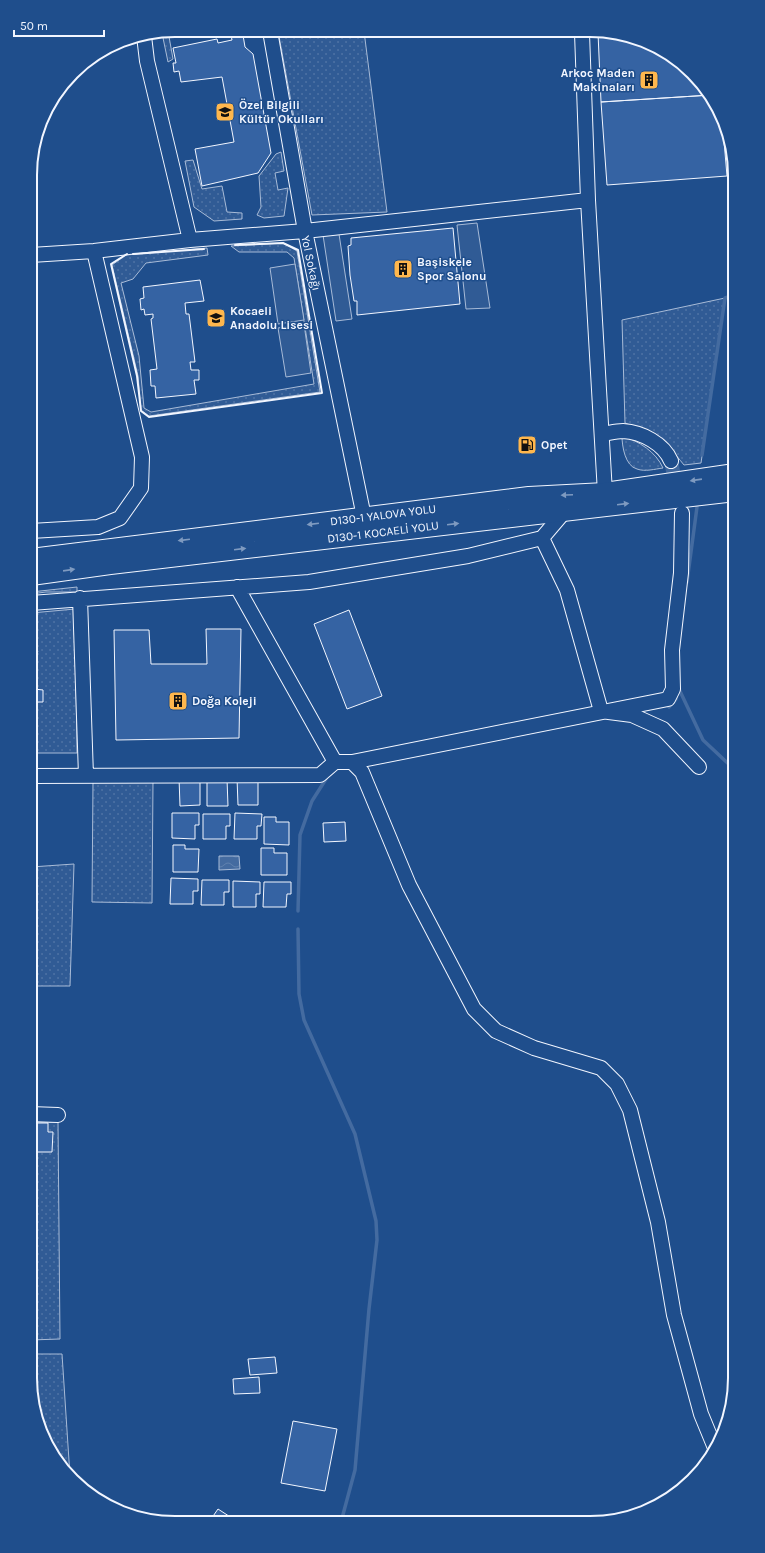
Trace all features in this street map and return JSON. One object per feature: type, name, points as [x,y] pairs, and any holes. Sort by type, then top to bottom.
[{"type":"highway","name":"D130-1 YALOVA YOLU","points":[[37,558],[529,497],[605,494],[728,475]]},
{"type":"highway","name":"D130-1 KOCAELİ YOLU","points":[[37,574],[110,564],[728,492]]},
{"type":"street","name":"Yol Sokağı","points":[[271,37],[305,232],[364,517]]},
{"type":"street","points":[[582,37],[588,200],[605,494]]},
{"type":"street","points":[[145,41],[147,61],[190,240]]},
{"type":"street","points":[[37,255],[94,251],[190,240],[305,232],[588,200]]},
{"type":"street","points":[[37,531],[98,528],[120,518],[141,488],[142,457],[94,251]]},
{"type":"street","points":[[602,434],[624,431],[649,438],[669,456],[671,461]]},
{"type":"street","points":[[37,602],[308,582],[468,556],[542,538],[565,511]]},
{"type":"street","points":[[37,776],[320,775],[335,762],[352,762],[601,711],[668,699],[673,689],[672,650],[681,573],[682,513]]},
{"type":"street","points":[[542,538],[567,590],[601,711]]},
{"type":"street","points":[[237,587],[335,762]]},
{"type":"street","points":[[80,598],[86,776]]},
{"type":"street","points":[[601,711],[632,716],[663,729],[699,768]]},
{"type":"street","points":[[352,762],[362,772],[409,885],[474,1009],[496,1031],[534,1048],[601,1068],[617,1084],[630,1110],[658,1222],[674,1315],[701,1414],[713,1441]]},
{"type":"street","points":[[37,1114],[58,1115]]},
{"type":"shaded area","points":[[166,37],[169,37],[173,59],[168,62],[163,38]]},
{"type":"shaded area","points":[[279,37],[365,37],[387,212],[312,215]]},
{"type":"shaded area","points":[[281,152],[284,171],[275,173],[278,190],[288,188],[284,216],[264,218],[257,215],[261,207],[259,176],[276,154]]},
{"type":"shaded area","points":[[193,160],[202,189],[222,186],[227,212],[242,213],[242,219],[214,221],[194,207],[185,161]]},
{"type":"shaded area","points":[[477,223],[490,308],[466,309],[457,225]]},
{"type":"shaded area","points":[[339,234],[352,319],[336,321],[323,235]]},
{"type":"shaded area","points":[[283,243],[297,251],[320,392],[149,416],[141,410],[138,376],[112,265],[126,255],[207,248],[208,255],[146,263],[133,279],[121,283],[139,356],[144,408],[151,412],[314,384],[294,258],[287,252],[239,252],[231,246]]},
{"type":"shaded area","points":[[295,264],[304,320],[278,324],[270,268]]},
{"type":"shaded area","points":[[725,298],[701,463],[684,465],[665,444],[658,439],[625,423],[622,320]]},
{"type":"shaded area","points":[[304,324],[311,373],[286,377],[278,328]]},
{"type":"shaded area","points":[[622,436],[641,444],[656,457],[663,468],[643,470],[633,467],[625,455]]},
{"type":"shaded area","points":[[77,587],[77,592],[37,593],[37,591]]},
{"type":"shaded area","points":[[75,609],[77,753],[37,753],[37,612]]},
{"type":"shaded area","points":[[93,781],[153,781],[152,903],[92,902]]},
{"type":"shaded area","points":[[74,864],[70,986],[37,986],[37,867]]},
{"type":"shaded area","points":[[37,1122],[58,1122],[60,1339],[37,1340]]},
{"type":"shaded area","points":[[37,1354],[62,1354],[69,1466],[60,1455],[44,1422],[37,1387]]},
{"type":"water","points":[[219,856],[239,856],[240,869],[219,870]]},
{"type":"building","name":"Özel Bilgili Kültür Okulları","points":[[231,37],[243,37],[245,47],[253,54],[271,153],[258,173],[202,186],[195,149],[234,142],[222,77],[181,82],[179,71],[174,72],[173,63],[176,63],[173,48],[217,39],[218,43],[232,40]]},
{"type":"building","name":"Arkoc Maden Makinaları","points":[[598,37],[634,44],[651,51],[667,60],[681,71],[703,96],[601,102]]},
{"type":"building","points":[[703,96],[714,114],[721,131],[724,145],[727,176],[607,185],[601,102]]},
{"type":"building","name":"Başiskele Spor Salonu","points":[[453,228],[460,304],[357,315],[357,301],[354,301],[350,275],[348,246],[351,245],[351,238]]},
{"type":"building","name":"Kocaeli Anadolu Lisesi","points":[[200,280],[204,301],[185,303],[186,314],[189,314],[195,362],[190,362],[191,370],[199,370],[199,380],[194,380],[196,394],[156,398],[155,386],[151,386],[150,370],[157,369],[151,319],[153,318],[153,314],[145,315],[144,309],[141,310],[140,299],[144,298],[143,287]]},
{"type":"building","points":[[349,610],[382,696],[347,709],[314,624]]},
{"type":"building","name":"Doğa Koleji","points":[[206,629],[241,629],[239,738],[116,740],[114,630],[149,630],[151,664],[207,664]]},
{"type":"building","points":[[37,689],[43,690],[43,702],[37,702]]},
{"type":"building","points":[[179,778],[200,778],[200,805],[180,806]]},
{"type":"building","points":[[237,778],[258,778],[258,805],[238,805]]},
{"type":"building","points":[[207,779],[227,779],[228,806],[207,806]]},
{"type":"building","points":[[172,813],[199,813],[199,825],[195,825],[195,839],[172,838]]},
{"type":"building","points":[[235,813],[262,814],[261,826],[257,826],[257,839],[234,839]]},
{"type":"building","points":[[203,814],[230,814],[230,826],[226,826],[226,839],[203,839]]},
{"type":"building","points":[[264,817],[276,817],[276,822],[289,822],[289,845],[264,844]]},
{"type":"building","points":[[345,822],[346,841],[324,842],[323,823]]},
{"type":"building","points":[[173,845],[185,845],[185,849],[199,849],[198,872],[173,872]]},
{"type":"building","points":[[261,848],[274,848],[274,853],[287,853],[287,875],[261,875]]},
{"type":"building","points":[[171,878],[198,879],[198,891],[193,891],[193,904],[170,904]]},
{"type":"building","points":[[202,880],[229,880],[229,892],[224,892],[224,905],[201,905]]},
{"type":"building","points":[[233,881],[260,882],[260,894],[256,894],[256,907],[233,907]]},
{"type":"building","points":[[264,882],[291,882],[291,894],[287,894],[286,907],[263,907]]},
{"type":"building","points":[[37,1123],[48,1123],[48,1132],[53,1132],[52,1152],[37,1152]]},
{"type":"building","points":[[275,1357],[277,1373],[250,1375],[248,1359]]},
{"type":"building","points":[[259,1377],[260,1393],[234,1394],[233,1379]]},
{"type":"building","points":[[293,1421],[337,1429],[325,1491],[281,1483]]},
{"type":"building","points":[[218,1509],[229,1516],[213,1516]]},
{"type":"waterway","points":[[702,455],[725,298],[728,297]]},
{"type":"waterway","points":[[687,582],[697,507]]},
{"type":"waterway","points":[[679,686],[679,689],[703,740],[728,763]]},
{"type":"waterway","points":[[669,707],[676,699],[677,693]]},
{"type":"waterway","points":[[298,911],[300,835],[312,801],[326,779]]},
{"type":"waterway","points":[[298,929],[299,994],[304,1020],[355,1134],[376,1221],[377,1240],[369,1309],[355,1470],[343,1516]]},
{"type":"tunnel","points":[[671,461],[677,491]]},
{"type":"wall","points":[[127,254],[111,264],[137,376],[141,411],[149,417],[322,393],[298,250],[283,243],[235,245]]},
{"type":"wall","points":[[133,254],[204,249]]},
{"type":"place","name":"Arkoc Maden Makinaları","points":[[649,80]]},
{"type":"place","name":"Özel Bilgili Kültür Okulları","points":[[225,112]]},
{"type":"place","name":"Başiskele Spor Salonu","points":[[403,269]]},
{"type":"place","name":"Kocaeli Anadolu Lisesi","points":[[216,318]]},
{"type":"place","name":"Opet","points":[[527,445]]},
{"type":"place","name":"Doğa Koleji","points":[[178,701]]}]
